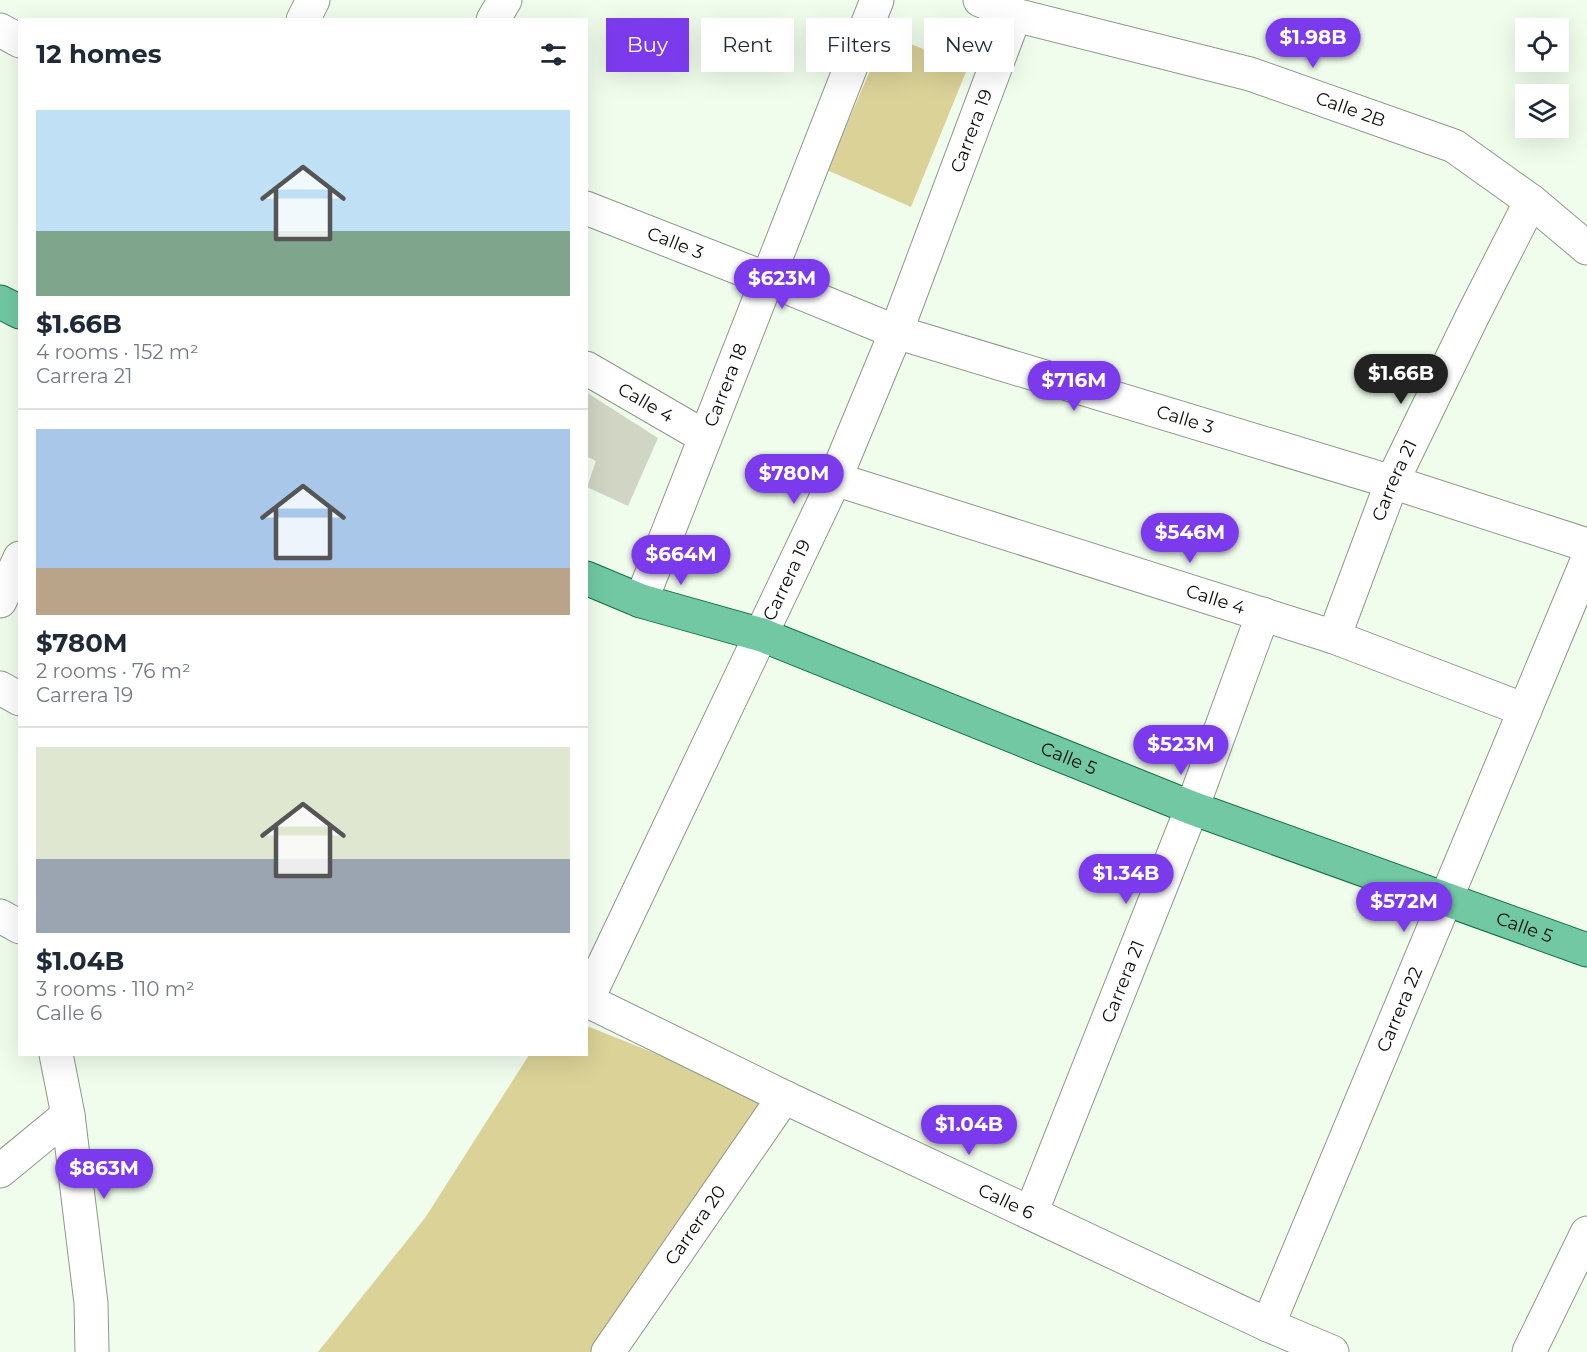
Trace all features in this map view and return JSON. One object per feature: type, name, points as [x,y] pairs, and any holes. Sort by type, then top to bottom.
[{"type":"main road","points":[[0,302],[18,311]]},
{"type":"main road","name":"Calle 5","points":[[588,579],[640,601],[762,635],[1191,808],[1587,950]]},
{"type":"street","points":[[304,18],[313,0]]},
{"type":"street","points":[[494,18],[505,0]]},
{"type":"street","name":"Carrera 18","points":[[640,601],[877,0]]},
{"type":"street","name":"Calle 2B","points":[[980,0],[1015,15],[1250,74],[1454,146],[1531,201],[1587,248]]},
{"type":"street","name":"Carrera 19","points":[[588,998],[835,478],[896,332],[1015,15]]},
{"type":"street","points":[[0,30],[18,40]]},
{"type":"street","name":"Carrera 21","points":[[1334,637],[1392,482],[1531,201]]},
{"type":"street","name":"Calle 3","points":[[588,209],[896,332],[1392,482],[1587,545]]},
{"type":"street","name":"Calle 4","points":[[588,369],[705,437]]},
{"type":"street","name":"Calle 4","points":[[835,478],[1334,637],[1525,710]]},
{"type":"street","name":"Carrera 22","points":[[1268,1325],[1587,561]]},
{"type":"street","points":[[0,601],[18,562]]},
{"type":"street","name":"Carrera 21","points":[[1031,1213],[1191,808],[1263,614]]},
{"type":"street","points":[[0,688],[18,698]]},
{"type":"street","points":[[0,916],[18,926]]},
{"type":"street","name":"Calle 6","points":[[588,1000],[784,1097],[1268,1325],[1332,1352]]},
{"type":"street","points":[[56,1056],[68,1115],[91,1303],[92,1352]]},
{"type":"street","name":"Carrera 20","points":[[608,1352],[784,1097]]},
{"type":"street","points":[[0,1171],[68,1115]]},
{"type":"street","points":[[1528,1352],[1587,1233]]},
{"type":"shaded area","points":[[912,44],[924,49],[924,72],[966,72],[911,207],[827,170],[870,72],[912,72]]},
{"type":"shaded area","points":[[588,1026],[759,1095],[759,1127],[603,1352],[318,1352],[425,1218],[528,1056],[588,1056]]},
{"type":"building","points":[[588,393],[658,438],[628,506],[588,487],[596,461],[588,457]]}]
